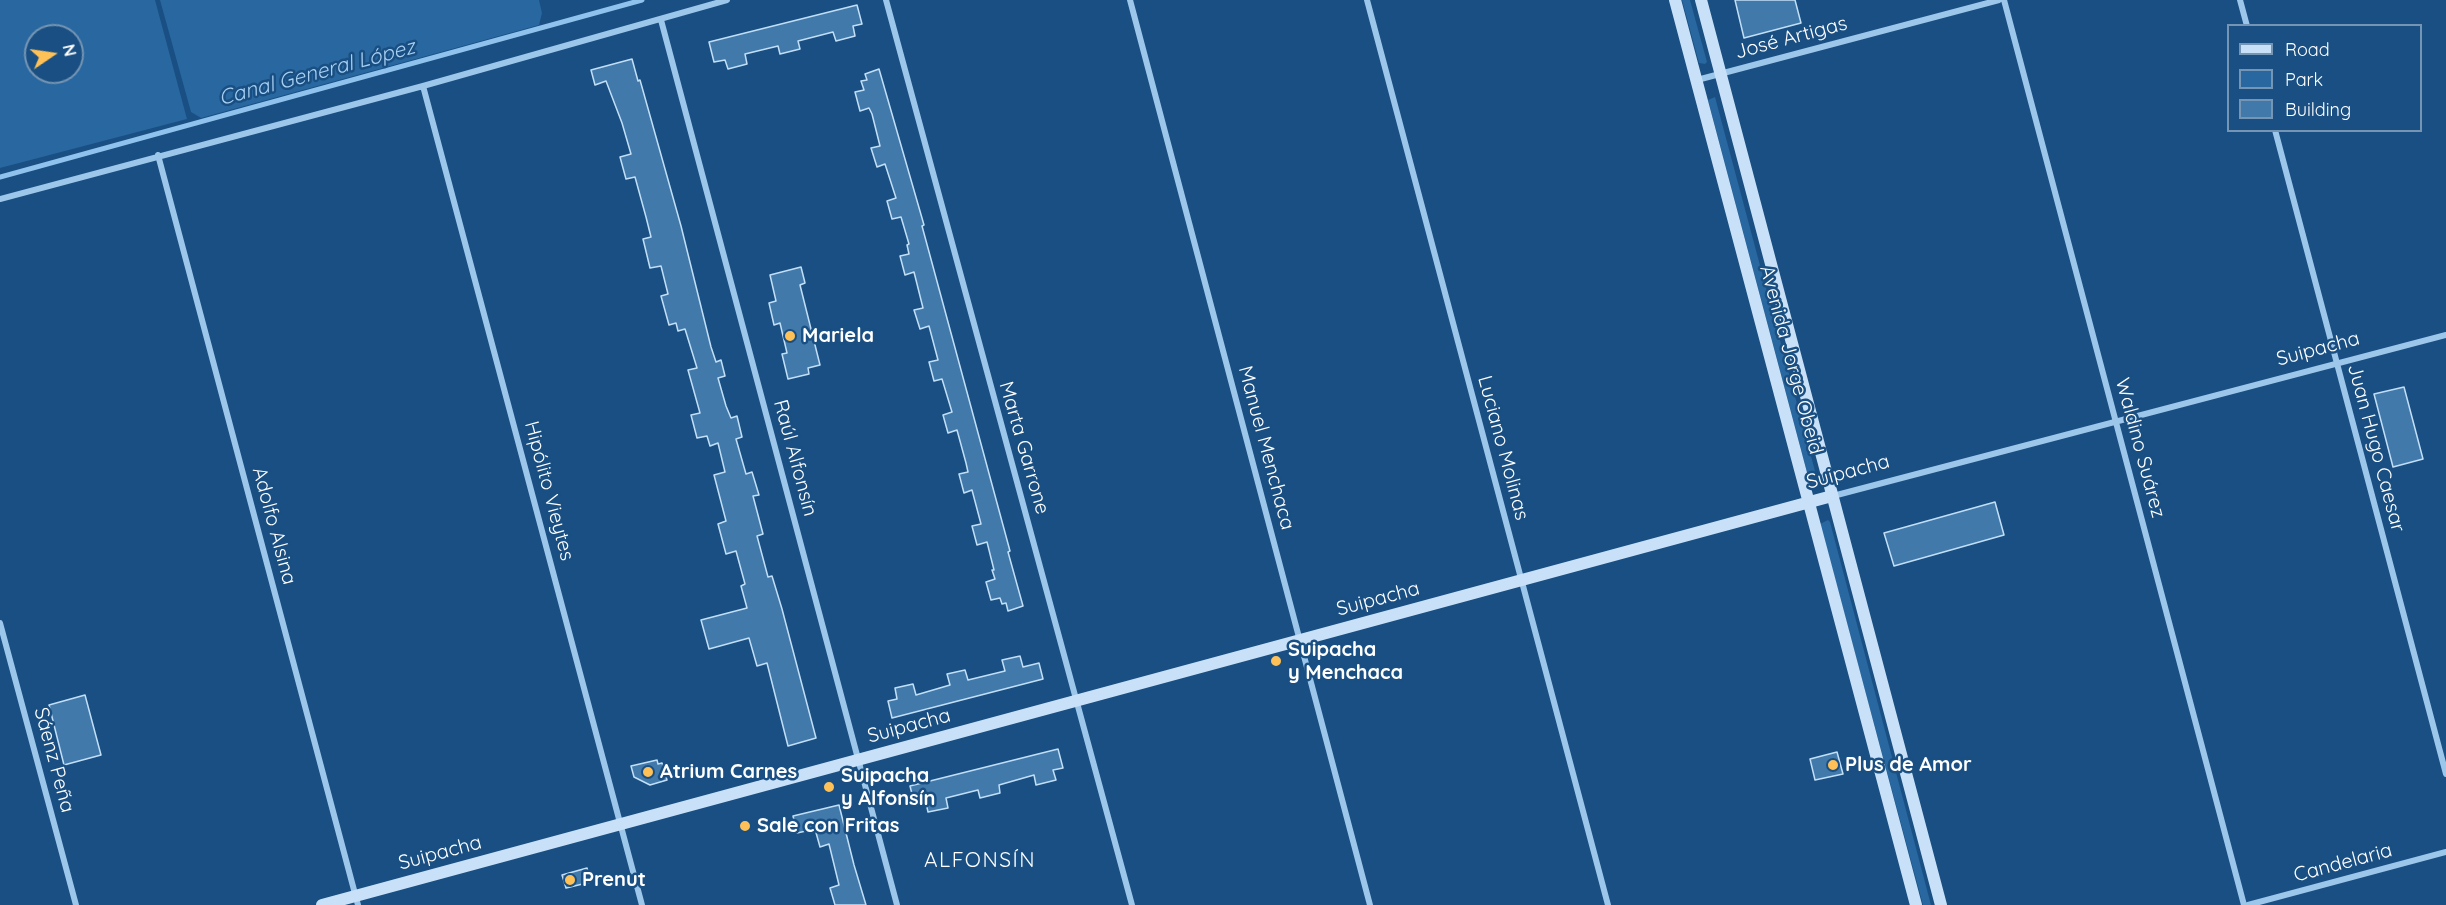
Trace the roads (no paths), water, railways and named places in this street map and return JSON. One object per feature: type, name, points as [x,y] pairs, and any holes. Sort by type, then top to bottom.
[{"type":"main road","name":"Avenida Jorge Obeid","points":[[1675,0],[1916,905]]},
{"type":"main road","name":"Avenida Jorge Obeid","points":[[1701,0],[1941,905]]},
{"type":"main road","name":"Suipacha","points":[[322,905],[357,901],[621,824],[1832,496]]},
{"type":"street","points":[[0,199],[423,86],[727,0]]},
{"type":"street","name":"Marta Garrone","points":[[886,0],[1132,905]]},
{"type":"street","name":"Manuel Menchaca","points":[[1130,0],[1370,905]]},
{"type":"street","name":"Luciano Molinas","points":[[1367,0],[1608,905]]},
{"type":"street","name":"José Artigas","points":[[1696,80],[1999,0]]},
{"type":"street","name":"Waldino Suárez","points":[[2004,0],[2246,905]]},
{"type":"street","points":[[2240,0],[2246,24]]},
{"type":"street","name":"Raúl Alfonsín","points":[[661,20],[897,905]]},
{"type":"street","name":"Hipólito Vieytes","points":[[423,86],[642,905]]},
{"type":"street","name":"Juan Hugo Caesar","points":[[2276,132],[2446,774]]},
{"type":"street","name":"Adolfo Alsina","points":[[158,155],[357,901]]},
{"type":"street","name":"Suipacha","points":[[1832,496],[2446,335]]},
{"type":"street","name":"Sáenz Peña","points":[[0,623],[76,905]]},
{"type":"street","name":"Candelaria","points":[[2246,905],[2446,852]]},
{"type":"waterway","name":"Canal General López","points":[[0,177],[642,0]]},
{"type":"place","name":"Mariela","points":[[790,336]]},
{"type":"place","name":"Suipacha y Menchaca","points":[[1276,661]]},
{"type":"place","name":"Plus de Amor","points":[[1833,765]]},
{"type":"place","name":"Atrium Carnes","points":[[648,772]]},
{"type":"place","name":"Suipacha y Alfonsín","points":[[829,787]]},
{"type":"place","name":"Sale con Fritas","points":[[745,826]]},
{"type":"place","name":"Prenut","points":[[570,880]]},
{"type":"district","name":"ALFONSÍN","points":[[980,861]]}]
